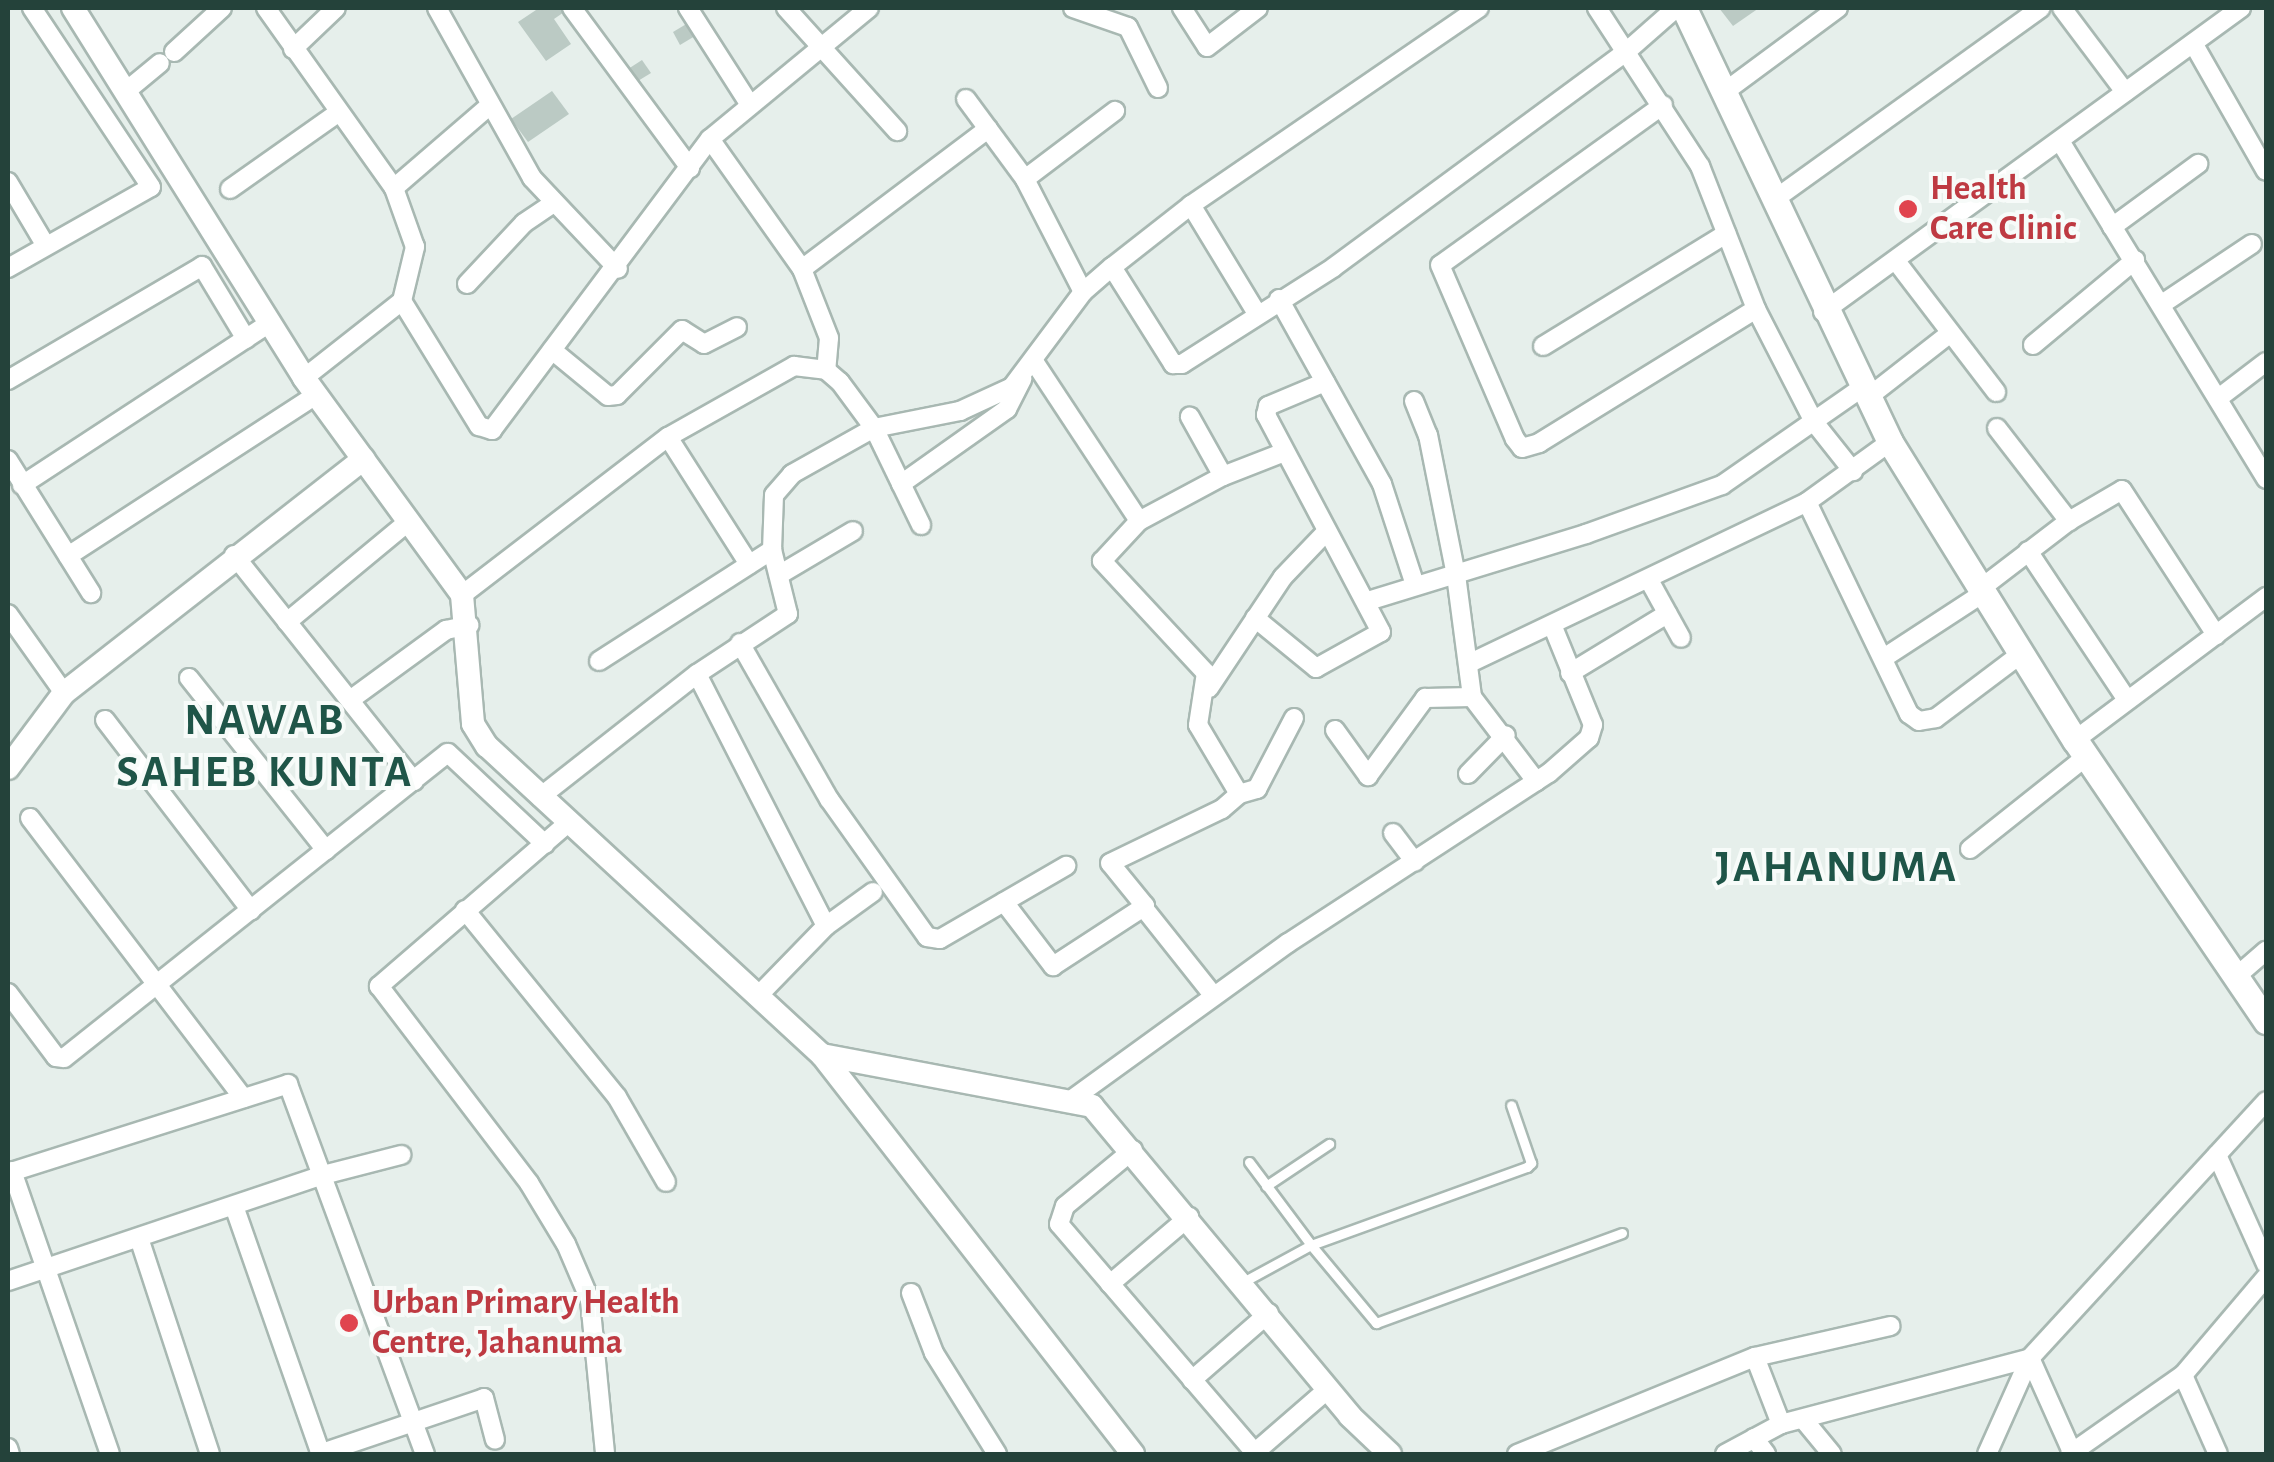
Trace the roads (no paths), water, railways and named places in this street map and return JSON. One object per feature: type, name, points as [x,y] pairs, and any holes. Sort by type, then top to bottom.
[{"type":"main road","points":[[1684,8],[1776,199],[1823,312],[1890,442],[2020,654],[2266,1021]]},
{"type":"street","points":[[8,268],[151,187],[32,8]]},
{"type":"street","points":[[73,8],[310,387],[462,595],[469,625],[473,724],[540,797],[822,1055],[1133,1454]]},
{"type":"street","points":[[125,92],[222,8]]},
{"type":"street","points":[[68,556],[310,387],[402,301],[415,247],[394,188],[266,8]]},
{"type":"street","points":[[293,48],[336,8]]},
{"type":"street","points":[[437,8],[489,106],[551,205],[618,269]]},
{"type":"street","points":[[572,8],[690,168]]},
{"type":"street","points":[[688,8],[748,102]]},
{"type":"street","points":[[786,8],[897,131]]},
{"type":"street","points":[[402,301],[484,431],[496,427],[618,269],[710,139],[748,102],[869,8]]},
{"type":"street","points":[[1182,8],[1207,47],[1258,8]]},
{"type":"street","points":[[901,484],[1007,409],[1029,369],[1083,292],[1112,267],[1190,205],[1479,8]]},
{"type":"street","points":[[1597,8],[1700,166],[1756,309],[1814,422],[1852,471]]},
{"type":"street","points":[[1112,267],[1177,366],[1256,312],[1334,267],[1627,52],[1676,8]]},
{"type":"street","points":[[1723,93],[1838,8]]},
{"type":"street","points":[[1776,199],[2040,8]]},
{"type":"street","points":[[2062,8],[2126,92]]},
{"type":"street","points":[[2208,8],[2220,24]]},
{"type":"street","points":[[1823,312],[2241,8]]},
{"type":"street","points":[[1079,9],[1128,27],[1158,88]]},
{"type":"street","points":[[2192,43],[2266,171]]},
{"type":"street","points":[[966,98],[1025,179],[1083,292]]},
{"type":"street","points":[[1662,104],[1440,266],[1515,439],[1522,448],[1539,443],[1756,309]]},
{"type":"street","points":[[394,188],[489,106]]},
{"type":"street","points":[[1025,179],[1115,111]]},
{"type":"street","points":[[230,189],[339,112]]},
{"type":"street","points":[[802,269],[988,129]]},
{"type":"street","points":[[710,139],[802,269],[829,338],[826,370],[874,428],[921,525]]},
{"type":"street","points":[[2060,141],[2220,397],[2266,479]]},
{"type":"street","points":[[2112,227],[2198,164]]},
{"type":"street","points":[[8,182],[46,246]]},
{"type":"street","points":[[467,284],[524,222],[551,205]]},
{"type":"street","points":[[1190,205],[1256,312]]},
{"type":"street","points":[[1544,346],[1726,234]]},
{"type":"street","points":[[2162,304],[2252,244]]},
{"type":"street","points":[[2033,345],[2135,260]]},
{"type":"street","points":[[1896,261],[1948,335],[1996,392]]},
{"type":"street","points":[[8,380],[202,266],[246,338]]},
{"type":"street","points":[[1279,299],[1382,484],[1415,584]]},
{"type":"street","points":[[22,485],[270,323]]},
{"type":"street","points":[[552,350],[608,396],[617,395],[682,330],[704,344],[737,326]]},
{"type":"street","points":[[1368,600],[1415,584],[1456,576],[1722,484],[1948,335]]},
{"type":"street","points":[[2220,397],[2266,362]]},
{"type":"street","points":[[540,797],[697,674],[788,614],[772,550],[774,496],[782,484],[874,428],[960,411],[1029,369]]},
{"type":"street","points":[[1029,369],[1139,520]]},
{"type":"street","points":[[462,595],[668,438],[776,370],[826,370]]},
{"type":"street","points":[[1254,618],[1316,668],[1379,637],[1368,600],[1282,453],[1265,410],[1324,382]]},
{"type":"street","points":[[1414,401],[1428,435],[1456,576],[1472,696],[1506,735],[1536,781]]},
{"type":"street","points":[[1190,417],[1223,476]]},
{"type":"street","points":[[1997,428],[2069,520]]},
{"type":"street","points":[[668,438],[749,564]]},
{"type":"street","points":[[1470,663],[1553,627],[1807,502],[1890,442]]},
{"type":"street","points":[[1208,688],[1202,667],[1102,561],[1139,520],[1223,476],[1282,453]]},
{"type":"street","points":[[8,768],[64,693],[234,555],[364,458]]},
{"type":"street","points":[[8,460],[91,594]]},
{"type":"street","points":[[1885,657],[1981,591],[2069,520],[2122,490],[2216,635]]},
{"type":"street","points":[[1807,502],[1885,657],[1909,714],[1925,724],[2020,654]]},
{"type":"street","points":[[288,622],[409,521]]},
{"type":"street","points":[[779,575],[853,530]]},
{"type":"street","points":[[1239,794],[1198,725],[1208,688],[1254,618],[1325,532]]},
{"type":"street","points":[[599,661],[772,550]]},
{"type":"street","points":[[2028,551],[2127,700]]},
{"type":"street","points":[[234,555],[414,780]]},
{"type":"street","points":[[1650,580],[1681,638]]},
{"type":"street","points":[[1970,849],[2082,748],[2127,700],[2266,597]]},
{"type":"street","points":[[8,614],[64,693]]},
{"type":"street","points":[[1570,674],[1668,614]]},
{"type":"street","points":[[350,700],[446,630],[469,625]]},
{"type":"street","points":[[1071,1100],[1213,995],[1536,781],[1594,729],[1553,627]]},
{"type":"street","points":[[740,644],[830,799],[928,937],[940,939],[1066,866]]},
{"type":"street","points":[[697,674],[826,926]]},
{"type":"street","points":[[189,678],[326,850]]},
{"type":"street","points":[[1335,730],[1368,776],[1425,698],[1472,696]]},
{"type":"street","points":[[1213,995],[1110,864],[1222,809],[1239,794],[1257,789],[1294,718]]},
{"type":"street","points":[[105,720],[251,910]]},
{"type":"street","points":[[1468,774],[1506,735]]},
{"type":"street","points":[[8,994],[60,1059],[452,754],[545,844]]},
{"type":"street","points":[[30,818],[243,1098]]},
{"type":"street","points":[[568,823],[382,980],[380,992],[529,1183],[566,1244],[590,1300],[604,1454]]},
{"type":"street","points":[[1392,833],[1415,862]]},
{"type":"street","points":[[757,996],[826,926],[873,892]]},
{"type":"street","points":[[1004,902],[1050,966],[1143,907]]},
{"type":"street","points":[[466,910],[617,1097],[666,1182]]},
{"type":"street","points":[[2238,974],[2266,951]]},
{"type":"street","points":[[822,1055],[1071,1100],[1106,1118],[1269,1312],[1327,1390],[1390,1454]]},
{"type":"street","points":[[110,1454],[10,1172],[288,1084],[425,1454]]},
{"type":"street","points":[[1987,1454],[2030,1358],[2266,1102]]},
{"type":"street","points":[[1133,1150],[1058,1216],[1110,1284],[1254,1454],[1327,1390]]},
{"type":"street","points":[[8,1282],[323,1175],[401,1155]]},
{"type":"street","points":[[2217,1155],[2266,1264]]},
{"type":"street","points":[[234,1206],[320,1454],[412,1419],[484,1398],[495,1440]]},
{"type":"street","points":[[1110,1284],[1189,1217]]},
{"type":"street","points":[[139,1238],[210,1454]]},
{"type":"street","points":[[2030,1358],[2071,1454],[2183,1375],[2266,1277]]},
{"type":"street","points":[[911,1293],[934,1353],[997,1454]]},
{"type":"street","points":[[1192,1380],[1269,1312]]},
{"type":"street","points":[[1517,1454],[1755,1357],[1890,1326]]},
{"type":"street","points":[[1755,1357],[1781,1424]]},
{"type":"street","points":[[1724,1454],[1781,1424],[2030,1358]]},
{"type":"street","points":[[2183,1375],[2218,1454]]},
{"type":"street","points":[[1803,1419],[1832,1454]]},
{"type":"street","points":[[1754,1438],[1766,1454]]},
{"type":"lane","points":[[1243,1282],[1311,1245],[1527,1167],[1531,1163],[1510,1105]]},
{"type":"lane","points":[[1266,1186],[1330,1144]]},
{"type":"lane","points":[[1249,1162],[1376,1323],[1622,1234]]},
{"type":"place","name":"Health Care Clinic","points":[[1908,209]]},
{"type":"place","name":"Urban Primary Health Centre, Jahanuma","points":[[349,1323]]},
{"type":"district","name":"NAWAB SAHEB KUNTA","points":[[265,747]]},
{"type":"district","name":"JAHANUMA","points":[[1837,868]]}]
